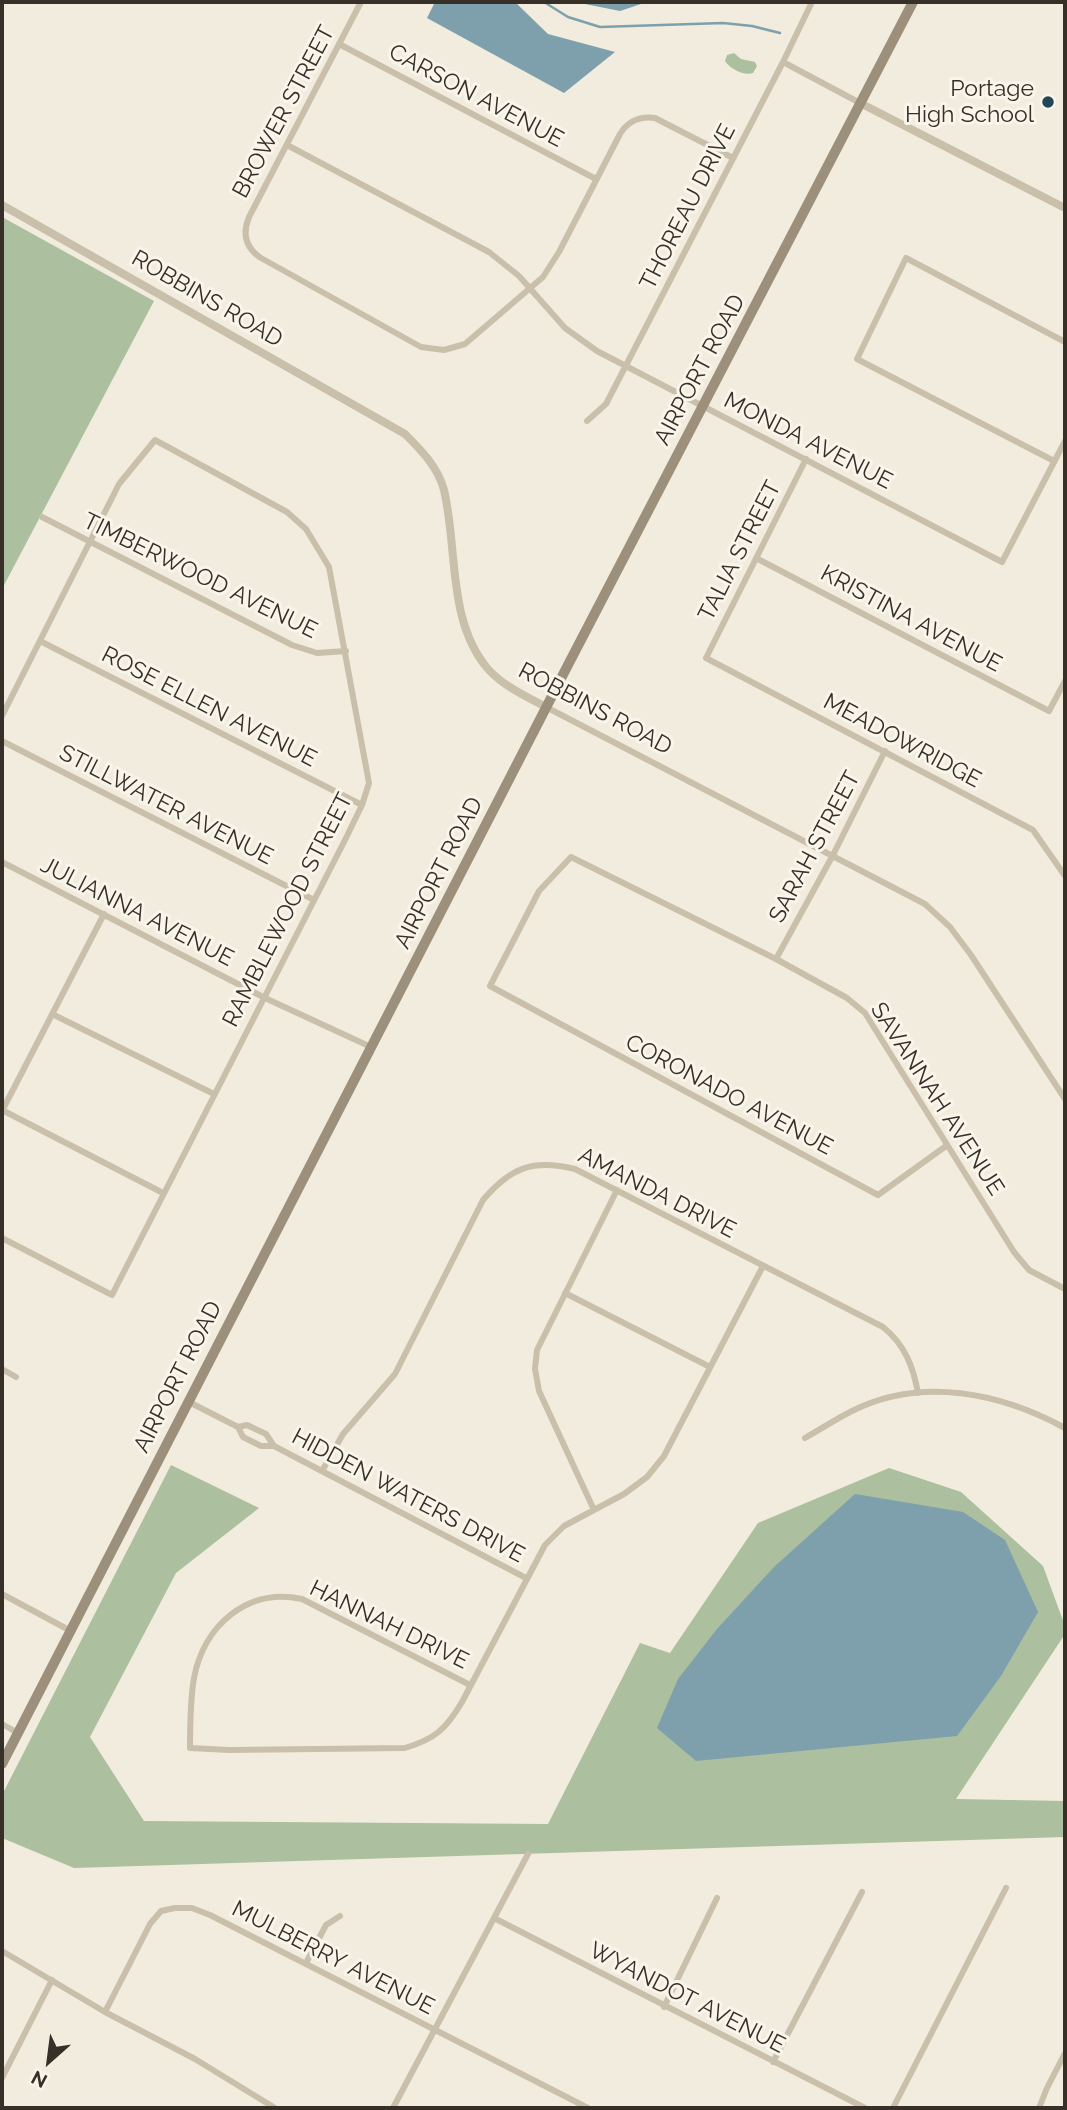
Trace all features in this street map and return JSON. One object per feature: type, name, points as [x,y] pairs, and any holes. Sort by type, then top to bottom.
[{"type":"main road","name":"AIRPORT ROAD","points":[[2,1764],[187,1401],[913,2]]},
{"type":"street","name":"BROWER STREET","points":[[361,2],[248,220],[246,240],[251,250],[418,346],[433,350],[451,349],[465,344],[530,289]]},
{"type":"street","name":"THOREAU DRIVE","points":[[587,421],[603,409],[812,2]]},
{"type":"street","name":"CARSON AVENUE","points":[[340,44],[596,178]]},
{"type":"street","points":[[783,62],[1065,208]]},
{"type":"street","points":[[530,289],[543,277],[554,260],[622,130],[630,122],[642,118],[661,121],[733,158]]},
{"type":"street","name":"MONDA AVENUE","points":[[287,145],[484,248],[509,267],[569,331],[592,347],[1002,562],[1054,461]]},
{"type":"street","name":"ROBBINS ROAD","points":[[2,205],[405,434],[429,459],[443,488],[464,628],[474,651],[490,672],[521,694],[925,904],[950,927],[1065,1099]]},
{"type":"street","points":[[1065,342],[906,258],[857,359],[1054,461],[1065,441]]},
{"type":"street","name":"RAMBLEWOOD STREET","points":[[2,1238],[112,1295],[362,805],[369,783],[329,567],[306,529],[287,512],[155,440],[119,484],[89,542]]},
{"type":"street","name":"TALIA STREET","points":[[706,658],[806,459]]},
{"type":"street","name":"TIMBERWOOD AVENUE","points":[[42,517],[292,645],[317,653],[345,651]]},
{"type":"street","points":[[2,716],[89,542]]},
{"type":"street","name":"KRISTINA AVENUE","points":[[757,558],[1049,711],[1065,681]]},
{"type":"street","name":"ROSE ELLEN AVENUE","points":[[40,641],[362,805]]},
{"type":"street","name":"MEADOWRIDGE","points":[[706,658],[1032,831],[1065,876]]},
{"type":"street","name":"STILLWATER AVENUE","points":[[2,741],[314,900]]},
{"type":"street","name":"SARAH STREET","points":[[776,959],[833,855],[885,751]]},
{"type":"street","name":"SAVANNAH AVENUE","points":[[490,986],[540,891],[571,857],[776,959],[847,998],[865,1013],[1014,1252],[1029,1270],[1065,1289]]},
{"type":"street","name":"JULIANNA AVENUE","points":[[2,862],[265,998],[371,1047]]},
{"type":"street","points":[[104,914],[2,1110],[163,1193]]},
{"type":"street","name":"CORONADO AVENUE","points":[[490,986],[878,1195],[946,1146]]},
{"type":"street","points":[[52,1014],[214,1094]]},
{"type":"street","name":"AMANDA DRIVE","points":[[321,1471],[342,1434],[395,1374],[482,1200],[498,1182],[515,1171],[534,1164],[554,1164],[575,1169],[883,1327],[902,1346],[912,1367],[918,1393]]},
{"type":"street","points":[[594,1510],[539,1391],[535,1369],[537,1350],[617,1191]]},
{"type":"street","points":[[470,1685],[545,1545],[564,1526],[624,1494],[647,1477],[664,1455],[763,1266]]},
{"type":"street","points":[[565,1293],[710,1367]]},
{"type":"street","points":[[2,1370],[16,1377]]},
{"type":"street","points":[[805,1438],[854,1410],[885,1399],[918,1393],[979,1395],[1029,1410],[1065,1428]]},
{"type":"street","name":"HIDDEN WATERS DRIVE","points":[[187,1401],[238,1427],[243,1437],[261,1446],[274,1446],[526,1578]]},
{"type":"street","name":"HIDDEN WATERS DRIVE","points":[[238,1427],[247,1425],[266,1434],[274,1446]]},
{"type":"street","points":[[2,1594],[69,1630]]},
{"type":"street","name":"HANNAH DRIVE","points":[[282,1596],[302,1599],[470,1685],[452,1719],[439,1734],[405,1748],[190,1748],[194,1684],[199,1661],[214,1631],[223,1620],[245,1604],[256,1600],[282,1596]]},
{"type":"street","points":[[2,1724],[18,1733]]},
{"type":"street","points":[[393,2108],[528,1854]]},
{"type":"street","points":[[893,2108],[1006,1888]]},
{"type":"street","points":[[774,2062],[862,1892]]},
{"type":"street","points":[[664,2007],[717,1898]]},
{"type":"street","name":"MULBERRY AVENUE","points":[[105,2012],[150,1924],[161,1912],[175,1908],[192,1908],[306,1963],[587,2108]]},
{"type":"street","points":[[306,1963],[326,1925],[340,1916]]},
{"type":"street","name":"WYANDOT AVENUE","points":[[494,1918],[865,2108]]},
{"type":"street","points":[[2,1951],[105,2012],[195,2059],[275,2108]]},
{"type":"street","points":[[2,2078],[52,1980]]},
{"type":"street","points":[[1040,2108],[1065,2053]]},
{"type":"green space","points":[[734,53],[741,59],[755,62],[757,66],[753,73],[742,73],[727,64],[727,55]]},
{"type":"green space","points":[[2,217],[154,301],[2,589]]},
{"type":"green space","points":[[171,1465],[259,1508],[176,1573],[90,1737],[144,1821],[548,1824],[640,1643],[670,1653],[758,1523],[889,1468],[961,1492],[1043,1566],[1065,1626],[1065,1634],[956,1799],[1065,1801],[1065,1837],[74,1868],[2,1838],[2,1795]]},
{"type":"water","points":[[435,2],[515,2],[548,34],[615,52],[564,93],[427,18]]},
{"type":"water","points":[[575,2],[643,2],[644,3],[620,11]]},
{"type":"water","points":[[855,1494],[963,1512],[1005,1540],[1038,1612],[1001,1676],[957,1736],[696,1761],[657,1728],[678,1679],[717,1629],[774,1567]]},
{"type":"waterway","points":[[544,2],[568,17],[600,27],[723,23],[780,33]]},
{"type":"place","name":"Portage High School","points":[[1048,102]]}]
